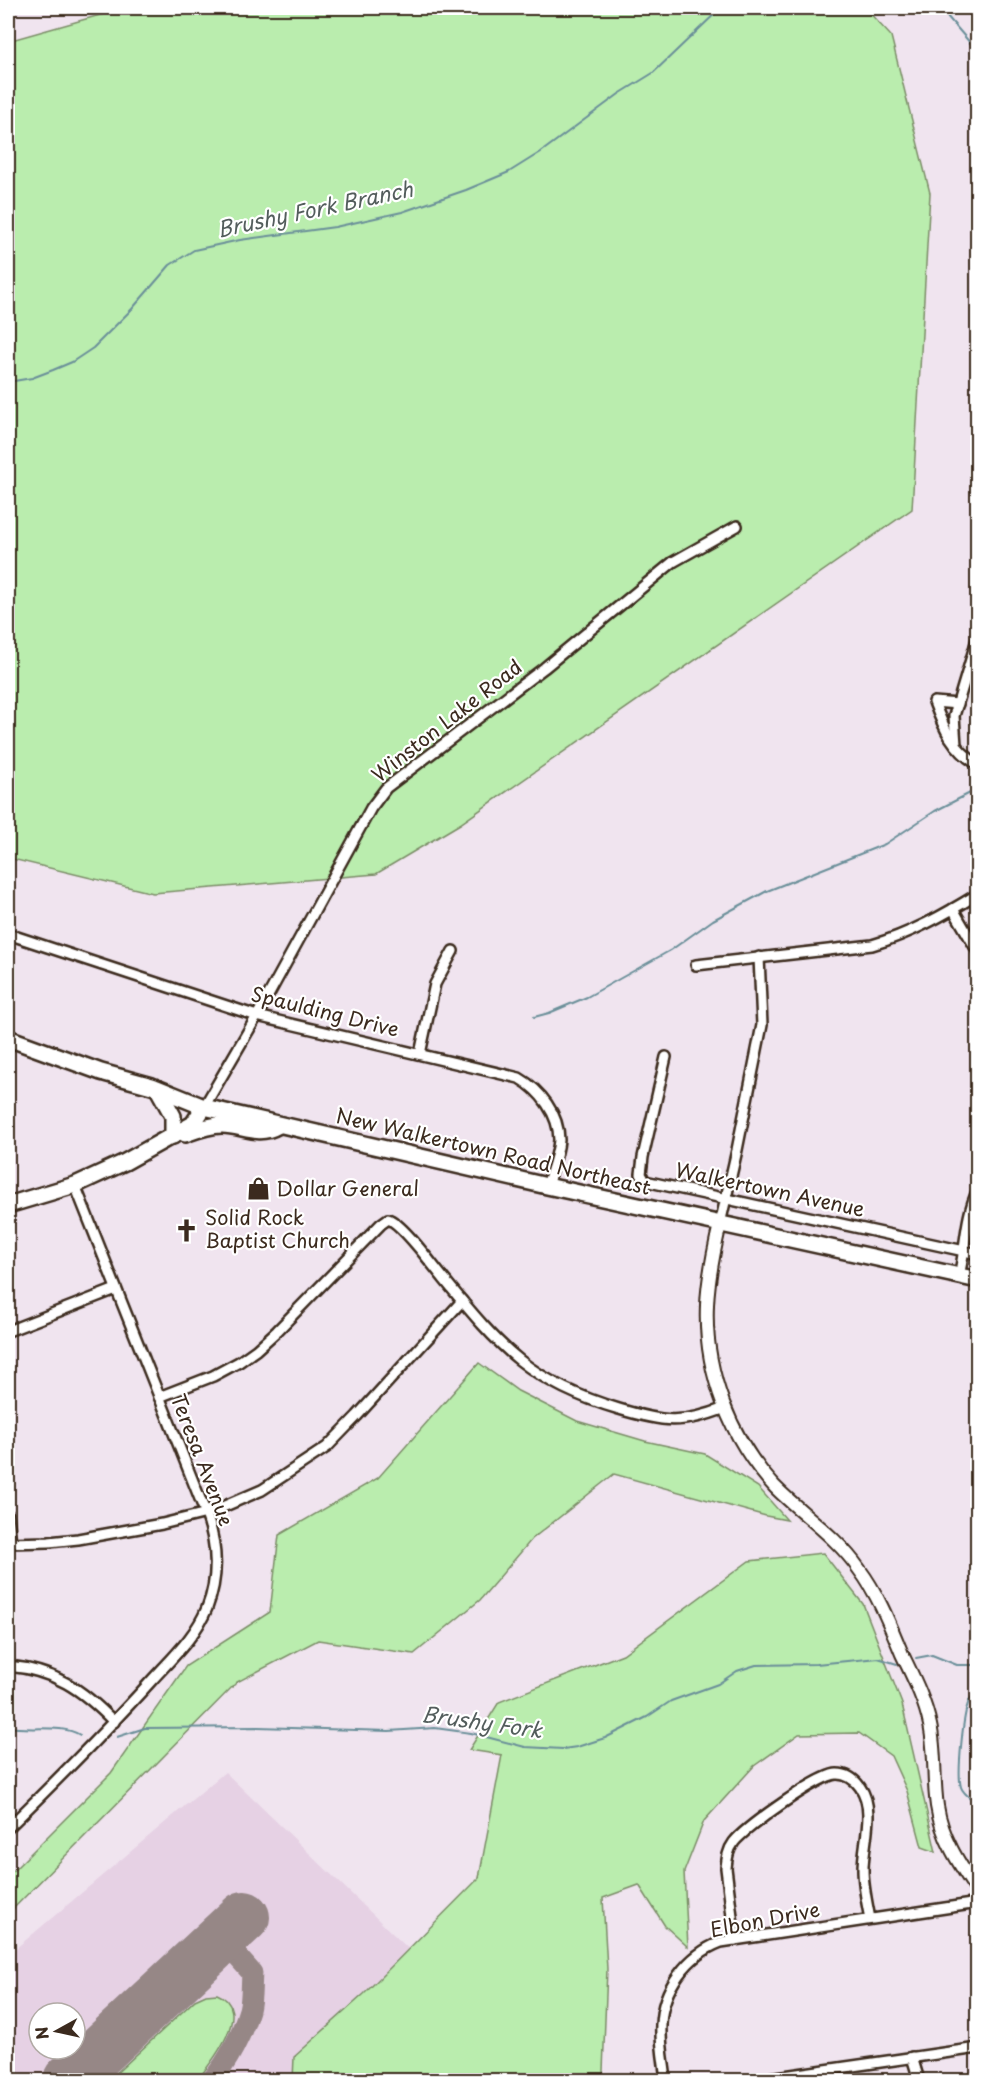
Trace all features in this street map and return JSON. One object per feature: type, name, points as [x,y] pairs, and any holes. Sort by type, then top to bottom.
[{"type":"main road","name":"New Walkertown Road Northeast","points":[[8,1038],[204,1107],[547,1186],[978,1280]]},
{"type":"main road","points":[[158,1089],[175,1121],[173,1136]]},
{"type":"main road","points":[[8,1205],[75,1185],[125,1162],[193,1124],[204,1107]]},
{"type":"main road","points":[[173,1136],[222,1125],[267,1132],[280,1125]]},
{"type":"street","name":"Winston Lake Road","points":[[204,1107],[258,1016],[371,808],[386,788],[544,668],[673,562],[737,526]]},
{"type":"street","points":[[956,745],[954,717],[978,636]]},
{"type":"street","points":[[958,704],[934,702],[946,734],[978,765]]},
{"type":"street","points":[[696,965],[872,945],[899,937],[978,894]]},
{"type":"street","points":[[953,909],[978,952]]},
{"type":"street","name":"Spaulding Drive","points":[[8,934],[258,1016],[519,1078],[534,1087],[546,1103],[556,1124],[559,1140],[547,1186]]},
{"type":"street","points":[[420,1054],[435,984],[453,951]]},
{"type":"street","points":[[759,957],[762,1025],[707,1294],[711,1359],[725,1408],[742,1442],[766,1476],[789,1500],[841,1546],[861,1571],[875,1594],[920,1692],[927,1714],[933,1745],[937,1805],[945,1836],[955,1857],[978,1892]]},
{"type":"street","name":"Walkertown Avenue","points":[[666,1057],[643,1157],[641,1174],[642,1179],[648,1183],[978,1254]]},
{"type":"street","name":"Teresa Avenue","points":[[8,1828],[114,1722],[191,1635],[210,1597],[215,1569],[214,1544],[206,1514],[75,1185]]},
{"type":"street","points":[[959,1276],[970,1212],[978,1190]]},
{"type":"street","points":[[159,1397],[213,1376],[256,1350],[388,1219],[394,1221],[409,1237],[488,1332],[516,1359],[536,1374],[571,1392],[644,1417],[663,1420],[692,1419],[725,1408]]},
{"type":"street","points":[[8,1331],[116,1289]]},
{"type":"street","points":[[8,1515],[9,1543],[78,1539],[206,1514],[262,1490],[327,1447],[462,1301]]},
{"type":"street","points":[[8,1666],[41,1672],[64,1681],[85,1694],[114,1722]]},
{"type":"street","points":[[735,1940],[726,1868],[727,1857],[733,1843],[789,1799],[822,1778],[837,1774],[844,1774],[859,1785],[865,1798],[867,1819],[863,1869],[870,1919]]},
{"type":"street","name":"Elbon Drive","points":[[666,2080],[661,2025],[667,1997],[681,1972],[693,1958],[714,1945],[978,1903]]},
{"type":"street","points":[[755,2080],[788,2078],[912,2056],[978,2048]]},
{"type":"street","points":[[912,2056],[919,2080]]},
{"type":"shaded area","points":[[225,1772],[420,1960],[294,2080],[8,2080],[8,1955]]},
{"type":"green space","points":[[143,8],[865,8],[891,36],[930,193],[912,509],[460,824],[376,874],[153,893],[8,858],[8,41],[100,15]]},
{"type":"green space","points":[[479,1363],[518,1391],[577,1421],[645,1441],[705,1454],[758,1487],[787,1520],[614,1474],[532,1539],[480,1600],[414,1654],[318,1640],[237,1682],[8,1914],[8,1876],[111,1773],[186,1666],[270,1612],[279,1535],[378,1478]]},
{"type":"green space","points":[[823,1553],[863,1604],[902,1704],[936,1852],[922,1847],[907,1791],[891,1756],[859,1733],[799,1734],[754,1766],[704,1821],[684,1872],[688,1947],[665,1926],[639,1885],[603,1898],[607,1969],[603,2071],[605,2080],[293,2080],[294,2057],[364,1994],[479,1878],[502,1755],[469,1750],[499,1702],[623,1654],[749,1561]]},
{"type":"green space","points":[[217,1994],[227,2001],[232,2011],[231,2023],[220,2048],[197,2080],[109,2080],[195,2000],[206,1995]]},
{"type":"waterway","name":"Brushy Fork Branch","points":[[8,382],[32,378],[53,370],[72,362],[93,348],[132,309],[170,265],[194,250],[240,240],[335,227],[402,212],[466,190],[509,172],[541,152],[619,94],[653,73],[721,8]]},
{"type":"waterway","points":[[940,8],[978,52]]},
{"type":"waterway","points":[[534,1017],[587,997],[671,950],[713,920],[767,891],[885,844],[935,811],[978,789]]},
{"type":"waterway","name":"Brushy Fork","points":[[916,1658],[932,1655],[957,1665],[978,1665]]},
{"type":"waterway","name":"Brushy Fork","points":[[117,1737],[145,1728],[258,1727],[389,1731],[435,1728],[471,1733],[525,1747],[563,1749],[605,1738],[647,1717],[671,1701],[718,1684],[737,1671],[756,1665],[816,1664],[878,1658],[897,1664]]},
{"type":"waterway","points":[[978,1690],[967,1708],[960,1758],[962,1790],[978,1804]]},
{"type":"waterway","name":"Brushy Fork","points":[[8,1727],[55,1729],[80,1735]]},
{"type":"taxiway","points":[[212,2080],[224,2065],[243,2029],[251,1997],[252,1973],[221,1938]]},
{"type":"runway","points":[[69,2080],[244,1917]]},
{"type":"place","name":"Dollar General","points":[[258,1189]]},
{"type":"place","name":"Solid Rock Baptist Church","points":[[187,1230]]}]
